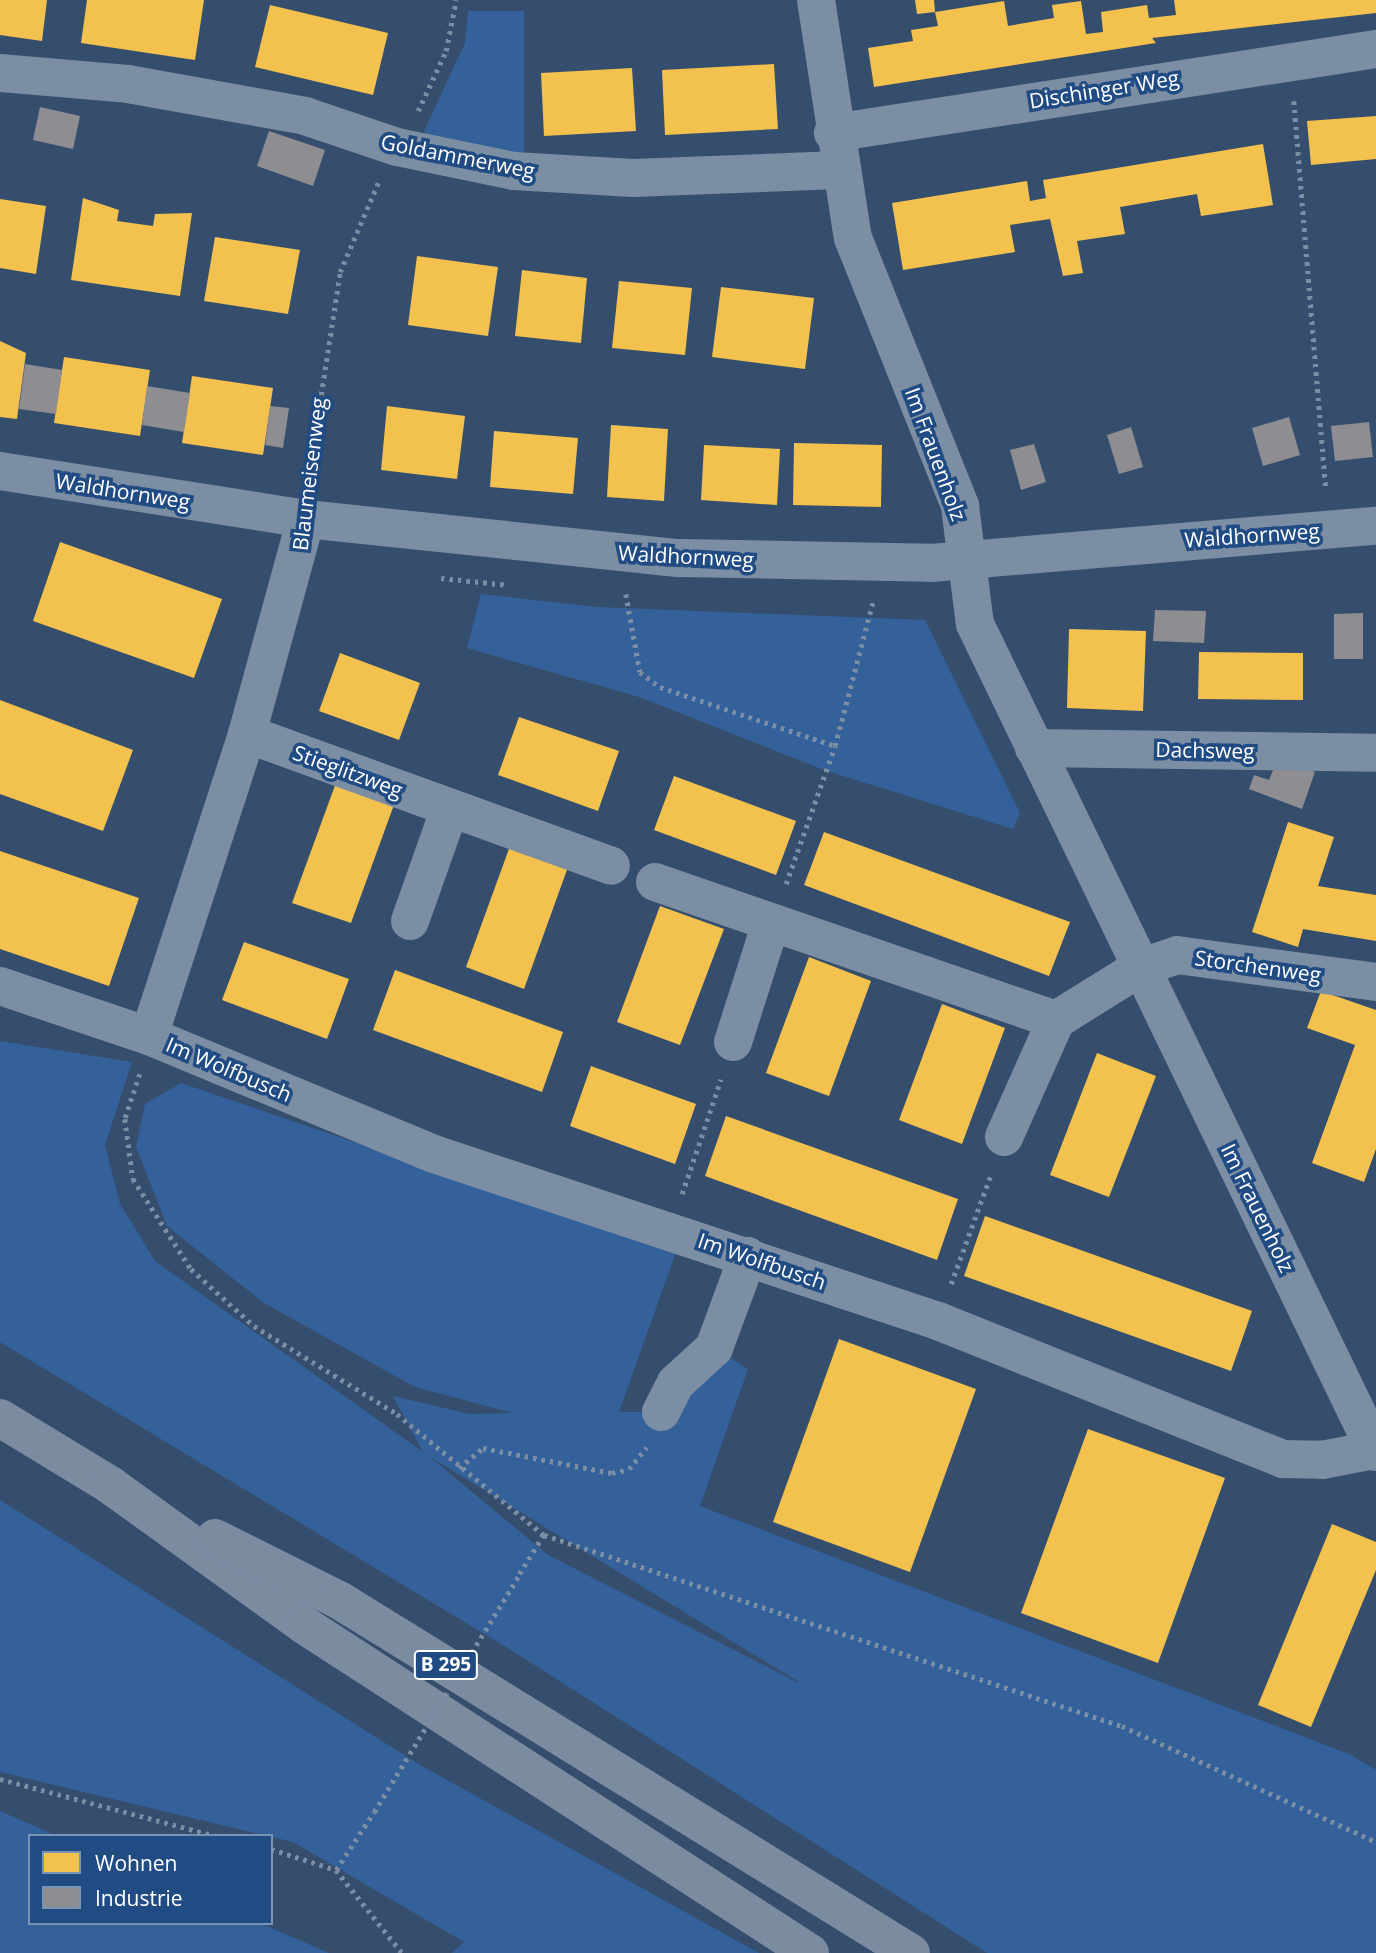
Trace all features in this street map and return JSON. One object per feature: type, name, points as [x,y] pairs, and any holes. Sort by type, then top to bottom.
[{"type":"main road","name":"B 295","points":[[0,1418],[110,1485],[304,1625],[810,1953]]},
{"type":"main road","name":"B 295","points":[[110,1485],[339,1600],[911,1953]]},
{"type":"street","name":"Im Frauenholz","points":[[816,0],[833,133],[853,237],[960,506],[968,556],[966,593],[975,624],[1375,1451]]},
{"type":"street","name":"Dischinger Weg","points":[[833,133],[1291,59],[1376,48]]},
{"type":"street","name":"Goldammerweg","points":[[0,73],[128,85],[305,116],[397,148],[514,171],[633,178],[839,170]]},
{"type":"street","name":"Waldhornweg","points":[[0,471],[306,519],[680,558],[931,563],[968,556],[1376,526]]},
{"type":"street","name":"Blaumeisenweg","points":[[149,1036],[247,734],[306,519]]},
{"type":"street","name":"Stieglitzweg","points":[[247,734],[611,866]]},
{"type":"street","name":"Dachsweg","points":[[1034,748],[1376,753]]},
{"type":"street","points":[[410,921],[450,808]]},
{"type":"street","points":[[655,882],[770,926],[1056,1020]]},
{"type":"street","points":[[733,1042],[770,926]]},
{"type":"street","name":"Storchenweg","points":[[1141,967],[1177,955],[1376,982]]},
{"type":"street","points":[[1004,1137],[1056,1020],[1141,967]]},
{"type":"street","name":"Im Wolfbusch","points":[[0,986],[149,1036],[435,1154],[938,1321],[1283,1459],[1322,1460],[1375,1451]]},
{"type":"street","points":[[661,1412],[676,1383],[714,1348],[748,1256]]},
{"type":"path","name":"Blaumeisenweg","points":[[306,519],[310,452],[340,272],[397,148],[446,51],[456,0]]},
{"type":"path","points":[[1291,59],[1329,529]]},
{"type":"path","points":[[626,593],[640,672],[660,687],[835,747]]},
{"type":"path","points":[[770,926],[835,747],[873,599]]},
{"type":"path","points":[[149,1036],[125,1119],[133,1180],[155,1219],[191,1269],[254,1326],[397,1414],[459,1468],[544,1535],[1122,1726],[1376,1842]]},
{"type":"path","points":[[669,1230],[733,1042]]},
{"type":"path","points":[[938,1321],[1004,1137]]},
{"type":"path","points":[[459,1468],[483,1448],[612,1473],[629,1469],[642,1459],[661,1412]]},
{"type":"path","points":[[336,1870],[544,1535]]},
{"type":"path","points":[[0,1779],[208,1834]]},
{"type":"path","points":[[273,1850],[336,1870],[402,1953]]},
{"type":"shaded area","points":[[468,11],[524,11],[524,155],[429,139],[424,131],[465,43]]},
{"type":"shaded area","points":[[481,594],[596,607],[925,620],[1020,813],[1013,829],[827,771],[639,697],[467,648]]},
{"type":"shaded area","points":[[0,1041],[132,1062],[105,1145],[120,1204],[155,1261],[423,1452],[393,1396],[470,1414],[513,1413],[415,1387],[264,1303],[167,1226],[136,1147],[145,1104],[181,1083],[676,1252],[619,1412],[661,1412],[714,1348],[748,1369],[700,1506],[1349,1754],[1376,1770],[1376,1953],[987,1953],[506,1647],[0,1342]],"holes":[[[430,1457],[799,1682],[548,1555]]]},
{"type":"shaded area","points":[[0,1500],[420,1765],[759,1953],[452,1953],[464,1942],[293,1842],[273,1837],[273,1834],[260,1834],[0,1772]]},
{"type":"shaded area","points":[[0,1811],[52,1834],[28,1834],[28,1925],[265,1925],[329,1953],[0,1953]]},
{"type":"building: Wohnen","points":[[0,0],[47,0],[42,41],[0,35]]},
{"type":"building: Wohnen","points":[[87,0],[204,0],[195,60],[81,43]]},
{"type":"building: Wohnen","points":[[915,0],[934,0],[935,12],[917,14]]},
{"type":"building: Wohnen","points":[[1174,0],[1376,0],[1376,13],[1152,38],[1156,43],[874,87],[868,48],[913,41],[911,30],[938,26],[935,12],[1004,1],[1008,26],[1054,18],[1052,5],[1081,1],[1086,34],[1103,32],[1101,12],[1147,5],[1149,18],[1176,15]]},
{"type":"building: Wohnen","points":[[270,5],[388,33],[373,95],[255,67]]},
{"type":"building: Wohnen","points":[[774,64],[778,129],[665,135],[662,70]]},
{"type":"building: Wohnen","points":[[632,68],[636,131],[544,136],[541,73]]},
{"type":"building: Wohnen","points":[[1376,116],[1376,159],[1311,165],[1307,121]]},
{"type":"building: Wohnen","points":[[1263,144],[1273,205],[1201,216],[1197,194],[1120,207],[1125,234],[1077,241],[1083,273],[1063,276],[1050,219],[1010,225],[1015,252],[903,270],[892,203],[1027,181],[1030,201],[1046,198],[1043,180]]},
{"type":"building: Wohnen","points":[[83,198],[119,210],[117,221],[153,226],[155,214],[192,213],[180,296],[71,280]]},
{"type":"building: Wohnen","points":[[0,199],[46,206],[36,274],[0,268]]},
{"type":"building: Wohnen","points":[[215,237],[300,250],[288,314],[204,301]]},
{"type":"building: Wohnen","points":[[417,256],[498,267],[488,336],[408,325]]},
{"type":"building: Wohnen","points":[[522,270],[587,278],[581,343],[515,336]]},
{"type":"building: Wohnen","points":[[619,281],[692,288],[685,355],[612,348]]},
{"type":"building: Wohnen","points":[[721,287],[814,298],[805,369],[712,357]]},
{"type":"building: Wohnen","points":[[0,341],[26,353],[17,419],[0,417]]},
{"type":"building: Wohnen","points":[[64,357],[150,370],[140,436],[54,423]]},
{"type":"building: Wohnen","points":[[192,376],[273,388],[263,455],[182,443]]},
{"type":"building: Wohnen","points":[[387,406],[465,416],[457,479],[381,470]]},
{"type":"building: Wohnen","points":[[611,425],[668,429],[664,501],[607,497]]},
{"type":"building: Wohnen","points":[[494,431],[578,438],[573,494],[490,487]]},
{"type":"building: Wohnen","points":[[794,443],[882,445],[881,507],[793,505]]},
{"type":"building: Wohnen","points":[[704,445],[780,449],[777,505],[701,500]]},
{"type":"building: Wohnen","points":[[60,542],[222,599],[194,678],[33,621]]},
{"type":"building: Wohnen","points":[[1069,629],[1146,631],[1143,711],[1067,708]]},
{"type":"building: Wohnen","points":[[1199,652],[1303,653],[1303,700],[1198,699]]},
{"type":"building: Wohnen","points":[[340,653],[420,683],[399,740],[319,711]]},
{"type":"building: Wohnen","points":[[0,700],[133,750],[103,831],[0,794]]},
{"type":"building: Wohnen","points":[[519,717],[619,751],[598,811],[498,775]]},
{"type":"building: Wohnen","points":[[674,776],[796,821],[776,875],[654,830]]},
{"type":"building: Wohnen","points":[[337,780],[395,802],[351,923],[292,903]]},
{"type":"building: Wohnen","points":[[1288,822],[1334,837],[1318,886],[1376,895],[1376,941],[1303,929],[1298,947],[1252,932]]},
{"type":"building: Wohnen","points":[[824,832],[1070,922],[1049,976],[804,885]]},
{"type":"building: Wohnen","points":[[510,846],[568,867],[524,989],[466,967]]},
{"type":"building: Wohnen","points":[[0,851],[139,898],[109,986],[0,949]]},
{"type":"building: Wohnen","points":[[660,906],[724,929],[680,1045],[617,1022]]},
{"type":"building: Wohnen","points":[[244,942],[349,979],[327,1039],[222,1000]]},
{"type":"building: Wohnen","points":[[809,957],[871,981],[829,1096],[766,1073]]},
{"type":"building: Wohnen","points":[[395,970],[563,1032],[542,1092],[373,1030]]},
{"type":"building: Wohnen","points":[[1321,991],[1376,1010],[1376,1149],[1364,1182],[1312,1163],[1355,1045],[1307,1028]]},
{"type":"building: Wohnen","points":[[942,1004],[1005,1028],[962,1144],[899,1120]]},
{"type":"building: Wohnen","points":[[1097,1053],[1156,1076],[1109,1197],[1050,1175]]},
{"type":"building: Wohnen","points":[[591,1066],[696,1104],[675,1164],[570,1126]]},
{"type":"building: Wohnen","points":[[726,1116],[958,1199],[937,1260],[705,1176]]},
{"type":"building: Wohnen","points":[[985,1216],[1252,1311],[1231,1371],[964,1276]]},
{"type":"building: Wohnen","points":[[839,1339],[976,1389],[910,1572],[773,1522]]},
{"type":"building: Wohnen","points":[[1088,1429],[1225,1478],[1158,1663],[1021,1613]]},
{"type":"building: Wohnen","points":[[1332,1524],[1376,1542],[1376,1570],[1311,1727],[1258,1705]]},
{"type":"building: Industrie","points":[[40,107],[80,116],[73,149],[33,140]]},
{"type":"building: Industrie","points":[[269,131],[325,150],[313,186],[257,166]]},
{"type":"building: Industrie","points":[[25,364],[62,370],[56,414],[19,409]]},
{"type":"building: Industrie","points":[[147,386],[190,393],[184,432],[142,425]]},
{"type":"building: Industrie","points":[[270,406],[289,408],[283,448],[265,445]]},
{"type":"building: Industrie","points":[[1289,417],[1300,455],[1263,466],[1252,428]]},
{"type":"building: Industrie","points":[[1369,422],[1373,457],[1335,461],[1331,426]]},
{"type":"building: Industrie","points":[[1131,427],[1143,467],[1119,474],[1107,435]]},
{"type":"building: Industrie","points":[[1034,444],[1046,482],[1021,490],[1010,450]]},
{"type":"building: Industrie","points":[[1155,610],[1206,611],[1204,643],[1153,641]]},
{"type":"building: Industrie","points":[[1363,613],[1363,659],[1334,659],[1334,614]]},
{"type":"building: Industrie","points":[[1278,758],[1315,772],[1302,809],[1249,789],[1254,775],[1269,780]]}]
